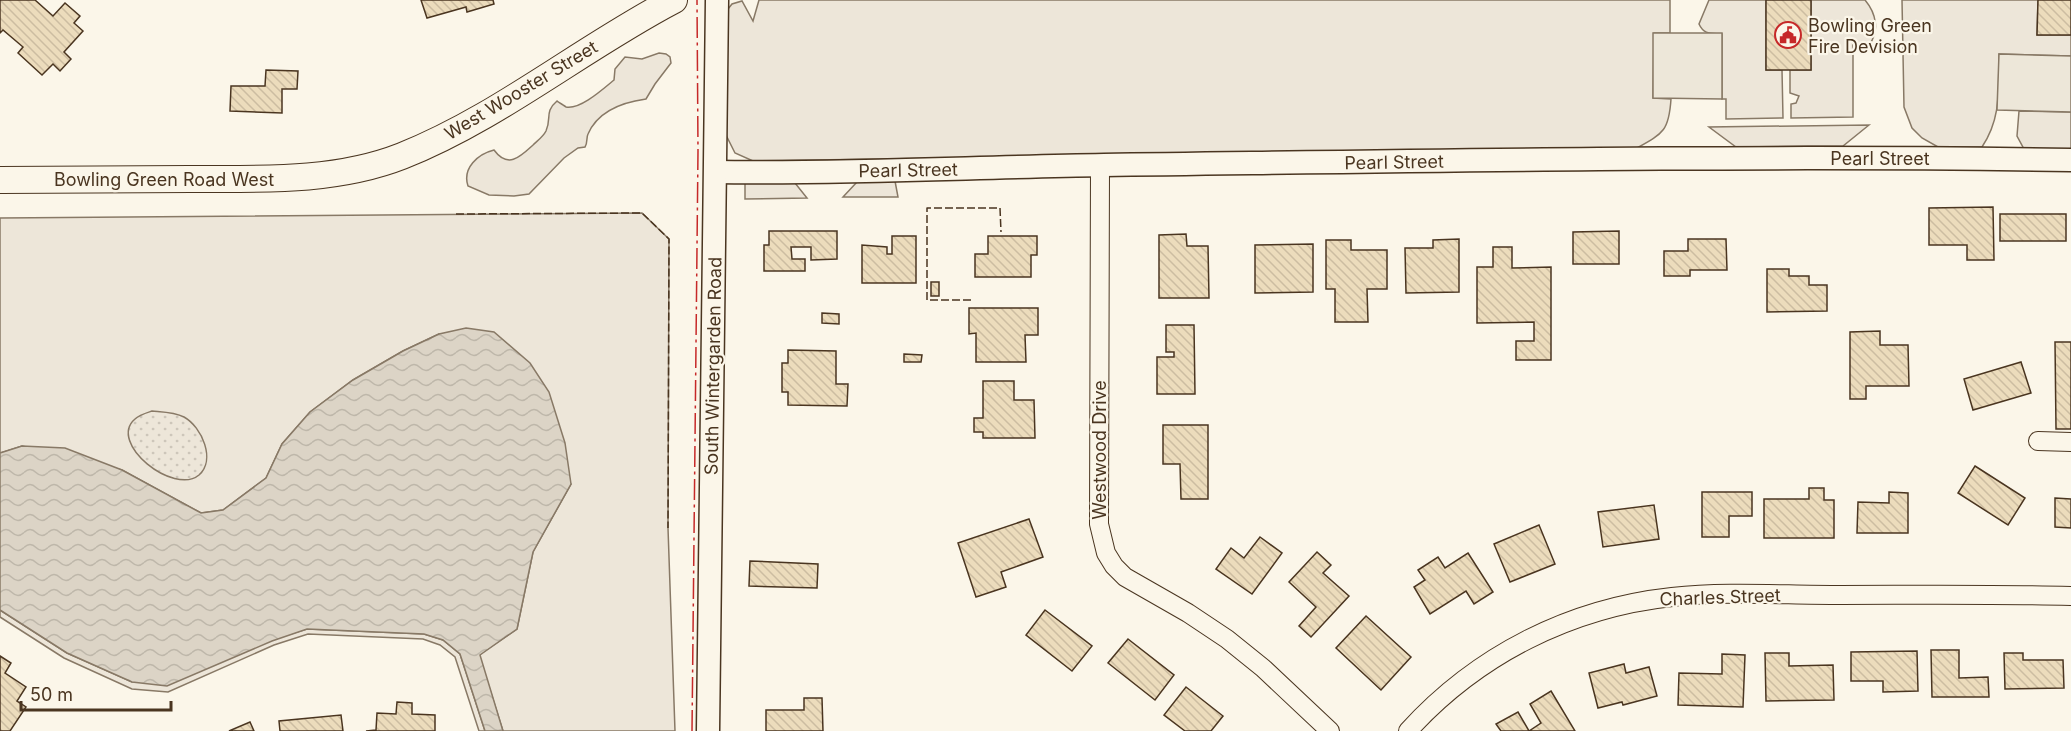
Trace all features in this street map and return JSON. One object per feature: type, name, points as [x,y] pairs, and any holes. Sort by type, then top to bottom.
[{"type":"main road","name":"West Wooster Street","points":[[327,175],[392,160],[441,139],[480,118],[607,38],[674,0]]},
{"type":"main road","name":"Bowling Green Road West","points":[[0,180],[269,179],[327,175]]},
{"type":"street","name":"South Wintergarden Road","points":[[708,731],[717,0]]},
{"type":"street","name":"Pearl Street","points":[[716,172],[1100,165],[1920,158],[2071,160]]},
{"type":"street","name":"Westwood Drive","points":[[1100,165],[1099,524],[1106,553],[1125,577],[1188,613],[1227,639],[1263,668],[1330,731]]},
{"type":"street","points":[[2038,441],[2071,442]]},
{"type":"street","name":"Charles Street","points":[[1408,731],[1454,686],[1490,659],[1529,637],[1571,619],[1614,606],[1673,597],[1733,594],[2071,596]]},
{"type":"shaded area","points":[[759,0],[1670,0],[1670,33],[1654,33],[1653,98],[1671,99],[1669,118],[1659,134],[1637,148],[753,161],[735,153],[726,135],[728,9],[732,4],[742,1],[753,21]]},
{"type":"shaded area","points":[[1709,0],[1766,0],[1766,70],[1782,70],[1783,118],[1726,119],[1726,99],[1722,99],[1722,34],[1706,32],[1699,24]]},
{"type":"shaded area","points":[[1811,0],[1865,0],[1874,16],[1875,34],[1869,45],[1853,45],[1853,117],[1791,118],[1791,104],[1796,103],[1799,96],[1790,93],[1790,70],[1811,70]]},
{"type":"shaded area","points":[[1902,0],[2038,0],[2037,35],[2071,35],[2071,56],[1999,54],[1996,114],[1982,147],[1938,147],[1922,138],[1912,128],[1904,107]]},
{"type":"shaded area","points":[[1653,33],[1722,33],[1722,99],[1653,98]]},
{"type":"shaded area","points":[[659,53],[670,57],[671,63],[646,99],[621,105],[598,119],[587,136],[585,147],[578,148],[564,158],[529,194],[489,195],[468,186],[467,173],[477,158],[494,150],[504,159],[514,159],[540,139],[548,126],[549,112],[557,101],[566,107],[578,105],[614,80],[615,69],[625,57],[642,59]]},
{"type":"shaded area","points":[[1999,54],[2071,56],[2071,112],[1997,110]]},
{"type":"shaded area","points":[[2019,111],[2071,112],[2071,149],[2024,149],[2017,136]]},
{"type":"shaded area","points":[[1869,125],[1843,146],[1736,147],[1709,127]]},
{"type":"shaded area","points":[[895,181],[898,197],[843,197],[857,182]]},
{"type":"shaded area","points":[[745,183],[795,183],[807,198],[745,199]]},
{"type":"shaded area","points":[[642,213],[669,239],[668,528],[675,731],[503,731],[479,655],[517,629],[533,552],[571,484],[439,334],[403,351],[353,380],[310,412],[282,444],[266,478],[223,510],[201,513],[122,470],[22,446],[0,453],[0,218]]},
{"type":"shaded area","points":[[152,411],[180,415],[196,428],[205,444],[206,453],[204,469],[199,475],[188,480],[160,473],[136,453],[130,441],[129,429],[135,419]]},
{"type":"shaded area","points":[[0,610],[67,653],[132,682],[307,629],[424,634],[443,640],[460,654],[485,731],[479,731],[455,657],[440,645],[423,639],[308,634],[274,645],[168,692],[132,689],[64,658],[0,617]]},
{"type":"water","points":[[466,328],[494,332],[530,363],[549,392],[565,443],[571,484],[533,552],[517,629],[480,655],[503,731],[485,731],[460,654],[443,640],[424,634],[307,629],[272,641],[167,686],[132,682],[67,653],[0,610],[0,453],[22,446],[65,448],[122,470],[201,513],[223,510],[266,478],[282,444],[310,412],[353,380],[403,351],[439,334]]},
{"type":"building","points":[[0,0],[35,0],[53,16],[65,3],[80,16],[74,23],[83,31],[64,52],[71,59],[60,71],[53,64],[42,75],[18,53],[23,47],[3,30],[0,33]]},
{"type":"building","points":[[421,0],[493,0],[494,4],[467,12],[466,7],[427,18]]},
{"type":"building","name":"Bowling Green Fire Devision","points":[[1766,0],[1811,0],[1811,70],[1766,70]]},
{"type":"building","points":[[2038,0],[2071,0],[2071,35],[2037,35]]},
{"type":"building","points":[[266,70],[298,71],[297,89],[282,89],[282,113],[230,111],[231,86],[265,86]]},
{"type":"building","points":[[1993,207],[1994,260],[1967,260],[1967,245],[1929,245],[1929,208]]},
{"type":"building","points":[[2000,214],[2066,214],[2066,241],[2000,241]]},
{"type":"building","points":[[769,231],[837,231],[837,259],[811,260],[811,247],[791,247],[792,259],[805,259],[805,271],[764,271],[764,245],[769,245]]},
{"type":"building","points":[[1619,231],[1619,264],[1573,264],[1573,232]]},
{"type":"building","points":[[1186,234],[1187,246],[1208,246],[1209,298],[1159,298],[1159,235]]},
{"type":"building","points":[[892,236],[916,236],[916,283],[862,283],[862,245],[887,247],[887,254],[892,254]]},
{"type":"building","points":[[988,236],[1037,236],[1037,255],[1031,255],[1031,277],[975,277],[975,254],[988,254]]},
{"type":"building","points":[[1459,239],[1459,292],[1406,293],[1405,248],[1433,248],[1433,240]]},
{"type":"building","points":[[1688,239],[1726,239],[1727,270],[1690,270],[1690,276],[1664,276],[1664,251],[1688,251]]},
{"type":"building","points":[[1326,240],[1351,240],[1351,250],[1387,250],[1387,289],[1367,289],[1368,322],[1335,322],[1335,289],[1326,289]]},
{"type":"building","points":[[1313,244],[1313,292],[1255,293],[1255,245]]},
{"type":"building","points":[[1493,247],[1512,247],[1512,268],[1551,267],[1551,360],[1516,360],[1516,341],[1534,341],[1534,322],[1477,323],[1477,267],[1493,267]]},
{"type":"building","points":[[1767,269],[1789,269],[1789,276],[1809,276],[1809,285],[1827,285],[1827,311],[1767,312]]},
{"type":"building","points":[[931,282],[939,282],[939,296],[931,296]]},
{"type":"building","points":[[969,308],[1038,308],[1038,335],[1025,335],[1026,362],[976,362],[976,333],[969,334]]},
{"type":"building","points":[[822,313],[839,314],[839,324],[822,323]]},
{"type":"building","points":[[1166,325],[1194,325],[1195,394],[1157,394],[1157,357],[1174,357],[1174,352],[1166,352]]},
{"type":"building","points":[[1880,331],[1880,345],[1908,345],[1909,386],[1866,386],[1866,399],[1850,399],[1850,332]]},
{"type":"building","points":[[2055,342],[2071,342],[2071,429],[2056,429]]},
{"type":"building","points":[[788,350],[836,351],[836,384],[848,384],[847,406],[788,405],[788,392],[782,392],[782,363],[788,363]]},
{"type":"building","points":[[904,354],[922,355],[921,362],[904,362]]},
{"type":"building","points":[[2021,362],[2031,393],[1973,410],[1964,379]]},
{"type":"building","points":[[983,381],[1014,381],[1014,400],[1034,400],[1035,438],[983,438],[983,432],[974,432],[974,418],[983,418]]},
{"type":"building","points":[[1163,425],[1208,425],[1208,499],[1181,499],[1180,464],[1163,464]]},
{"type":"building","points":[[1975,466],[2025,498],[2008,525],[1958,493]]},
{"type":"building","points":[[1809,488],[1824,488],[1824,500],[1834,500],[1834,538],[1764,538],[1764,499],[1809,499]]},
{"type":"building","points":[[1702,492],[1752,492],[1752,516],[1729,516],[1729,537],[1702,537]]},
{"type":"building","points":[[1889,492],[1908,493],[1908,533],[1857,533],[1858,502],[1889,503]]},
{"type":"building","points":[[2055,498],[2071,499],[2071,528],[2055,527]]},
{"type":"building","points":[[1654,505],[1659,539],[1603,547],[1598,512]]},
{"type":"building","points":[[1029,519],[1043,557],[1001,572],[1006,587],[976,597],[958,543]]},
{"type":"building","points":[[1539,525],[1555,564],[1510,582],[1494,544]]},
{"type":"building","points":[[1260,537],[1282,553],[1252,594],[1216,569],[1231,548],[1244,558]]},
{"type":"building","points":[[1317,552],[1331,565],[1323,573],[1349,596],[1311,637],[1299,626],[1316,607],[1289,582]]},
{"type":"building","points":[[1468,553],[1493,592],[1474,604],[1466,591],[1430,614],[1414,587],[1425,580],[1418,570],[1438,557],[1445,568]]},
{"type":"building","points":[[750,561],[818,564],[817,588],[749,586]]},
{"type":"building","points":[[1045,610],[1092,646],[1072,671],[1026,635]]},
{"type":"building","points":[[1366,616],[1411,657],[1381,690],[1336,648]]},
{"type":"building","points":[[1128,639],[1174,675],[1155,700],[1108,663]]},
{"type":"building","points":[[1931,650],[1959,650],[1959,678],[1988,677],[1989,697],[1932,697]]},
{"type":"building","points":[[1917,651],[1918,691],[1883,692],[1883,681],[1851,681],[1851,652]]},
{"type":"building","points":[[1765,653],[1789,653],[1789,666],[1833,665],[1834,700],[1766,701]]},
{"type":"building","points":[[2004,653],[2023,653],[2023,660],[2063,660],[2064,688],[2005,689]]},
{"type":"building","points":[[1722,654],[1745,655],[1743,707],[1678,705],[1679,673],[1722,674]]},
{"type":"building","points":[[0,656],[11,663],[5,673],[26,687],[17,701],[26,707],[10,731],[0,731]]},
{"type":"building","points":[[1624,664],[1626,673],[1649,667],[1657,696],[1623,705],[1622,702],[1598,708],[1589,673]]},
{"type":"building","points":[[1186,687],[1223,716],[1211,731],[1185,731],[1164,715]]},
{"type":"building","points":[[1551,691],[1575,731],[1529,731],[1541,723],[1530,704]]},
{"type":"building","points":[[804,698],[822,698],[823,731],[766,731],[766,710],[804,710]]},
{"type":"building","points":[[397,702],[412,703],[412,714],[435,715],[435,731],[366,731],[376,730],[377,713],[396,714]]},
{"type":"building","points":[[1518,712],[1529,731],[1501,731],[1496,724]]},
{"type":"building","points":[[341,715],[343,731],[280,731],[279,721]]},
{"type":"building","points":[[250,722],[254,731],[229,731]]},
{"type":"fence","points":[[971,300],[927,300],[927,208],[1000,208],[1001,232]]},
{"type":"fence","points":[[456,214],[642,213],[669,239],[668,528]]},
{"type":"power","points":[[692,731],[698,151],[697,0]]},
{"type":"place","name":"Bowling Green Fire Devision","points":[[1788,35]]}]
